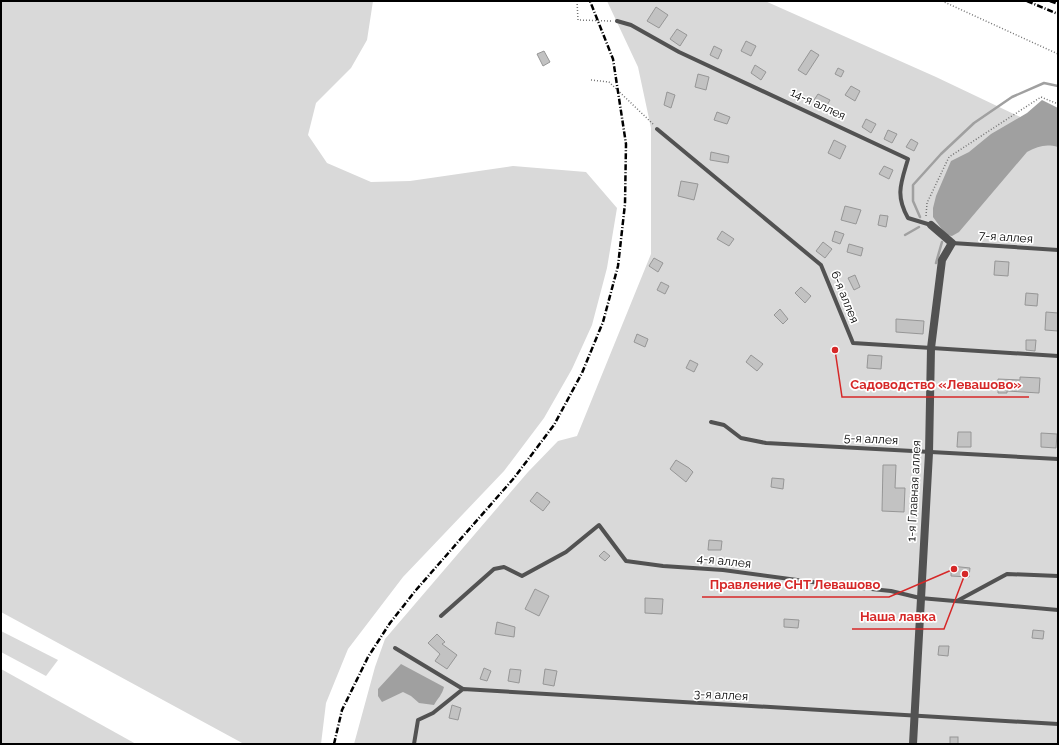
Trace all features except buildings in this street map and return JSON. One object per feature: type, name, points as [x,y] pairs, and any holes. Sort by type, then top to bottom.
[{"type":"street","name":"14-я аллея","points":[[931,225],[952,243]]},
{"type":"street","name":"1-я Главная аллея","points":[[913,744],[928,453],[931,348],[942,260],[952,243]]},
{"type":"lane","name":"14-я аллея","points":[[617,21],[631,25],[679,52],[908,159],[899,189],[902,206],[908,218],[931,225]]},
{"type":"lane","name":"6-я аллея","points":[[657,129],[821,265],[853,343],[1058,356]]},
{"type":"lane","name":"7-я аллея","points":[[952,243],[1058,250]]},
{"type":"lane","name":"5-я аллея","points":[[711,422],[724,425],[741,438],[766,443],[1058,459]]},
{"type":"lane","name":"4-я аллея","points":[[441,616],[494,569],[504,567],[522,576],[566,552],[599,525],[626,561],[663,566],[723,570],[891,591],[920,598],[1058,610]]},
{"type":"lane","points":[[957,601],[1007,574],[1058,576]]},
{"type":"lane","points":[[395,648],[463,689],[433,713],[418,720],[414,744]]},
{"type":"lane","name":"3-я аллея","points":[[463,689],[1058,724]]},
{"type":"path","points":[[577,1],[578,20],[617,21]]},
{"type":"path","points":[[942,1],[1058,54]]},
{"type":"path","points":[[591,80],[609,82],[657,129]]},
{"type":"path","points":[[931,225],[925,214],[927,203],[949,157],[1041,97],[1058,104]]},
{"type":"shaded area","points":[[1,1],[373,1],[367,40],[351,68],[316,103],[308,135],[327,163],[371,182],[410,181],[513,166],[586,172],[617,208],[607,268],[592,325],[572,369],[544,418],[504,471],[403,577],[348,649],[326,703],[321,744],[244,744],[1,612]]},
{"type":"shaded area","points":[[607,1],[765,1],[936,77],[1058,135],[1058,744],[354,744],[375,667],[385,639],[528,472],[558,441],[577,436],[651,254],[651,128],[638,67]]},
{"type":"shaded area","points":[[1042,100],[1058,108],[1058,147],[1042,146],[1027,152],[959,232],[952,236],[946,235],[933,217],[933,208],[936,196],[951,161],[969,152],[991,134],[1027,113]]},
{"type":"shaded area","points":[[1,631],[58,660],[46,676],[1,652]]},
{"type":"shaded area","points":[[401,664],[444,687],[434,705],[419,703],[411,696],[403,692],[382,702],[378,696],[378,689]]},
{"type":"shaded area","points":[[1,669],[136,744],[1,744]]},
{"type":"waterway","points":[[920,217],[913,201],[913,185],[941,154],[974,123],[1012,97],[1044,83],[1058,86]]},
{"type":"waterway","points":[[905,235],[919,227]]},
{"type":"waterway","points":[[936,263],[942,242]]},
{"type":"railway","points":[[334,744],[342,710],[368,657],[390,623],[416,590],[514,478],[554,425],[582,373],[603,322],[618,266],[625,204],[626,144],[613,59],[590,1]]},
{"type":"railway","points":[[1027,1],[1058,14]]},
{"type":"railway","points":[[1050,1],[1058,4]]},
{"type":"place","name":"Садоводство «Левашово»","points":[[835,350]]},
{"type":"place","name":"Правление СНТ Левашово","points":[[954,569]]},
{"type":"place","name":"Наша лавка","points":[[965,574]]}]
